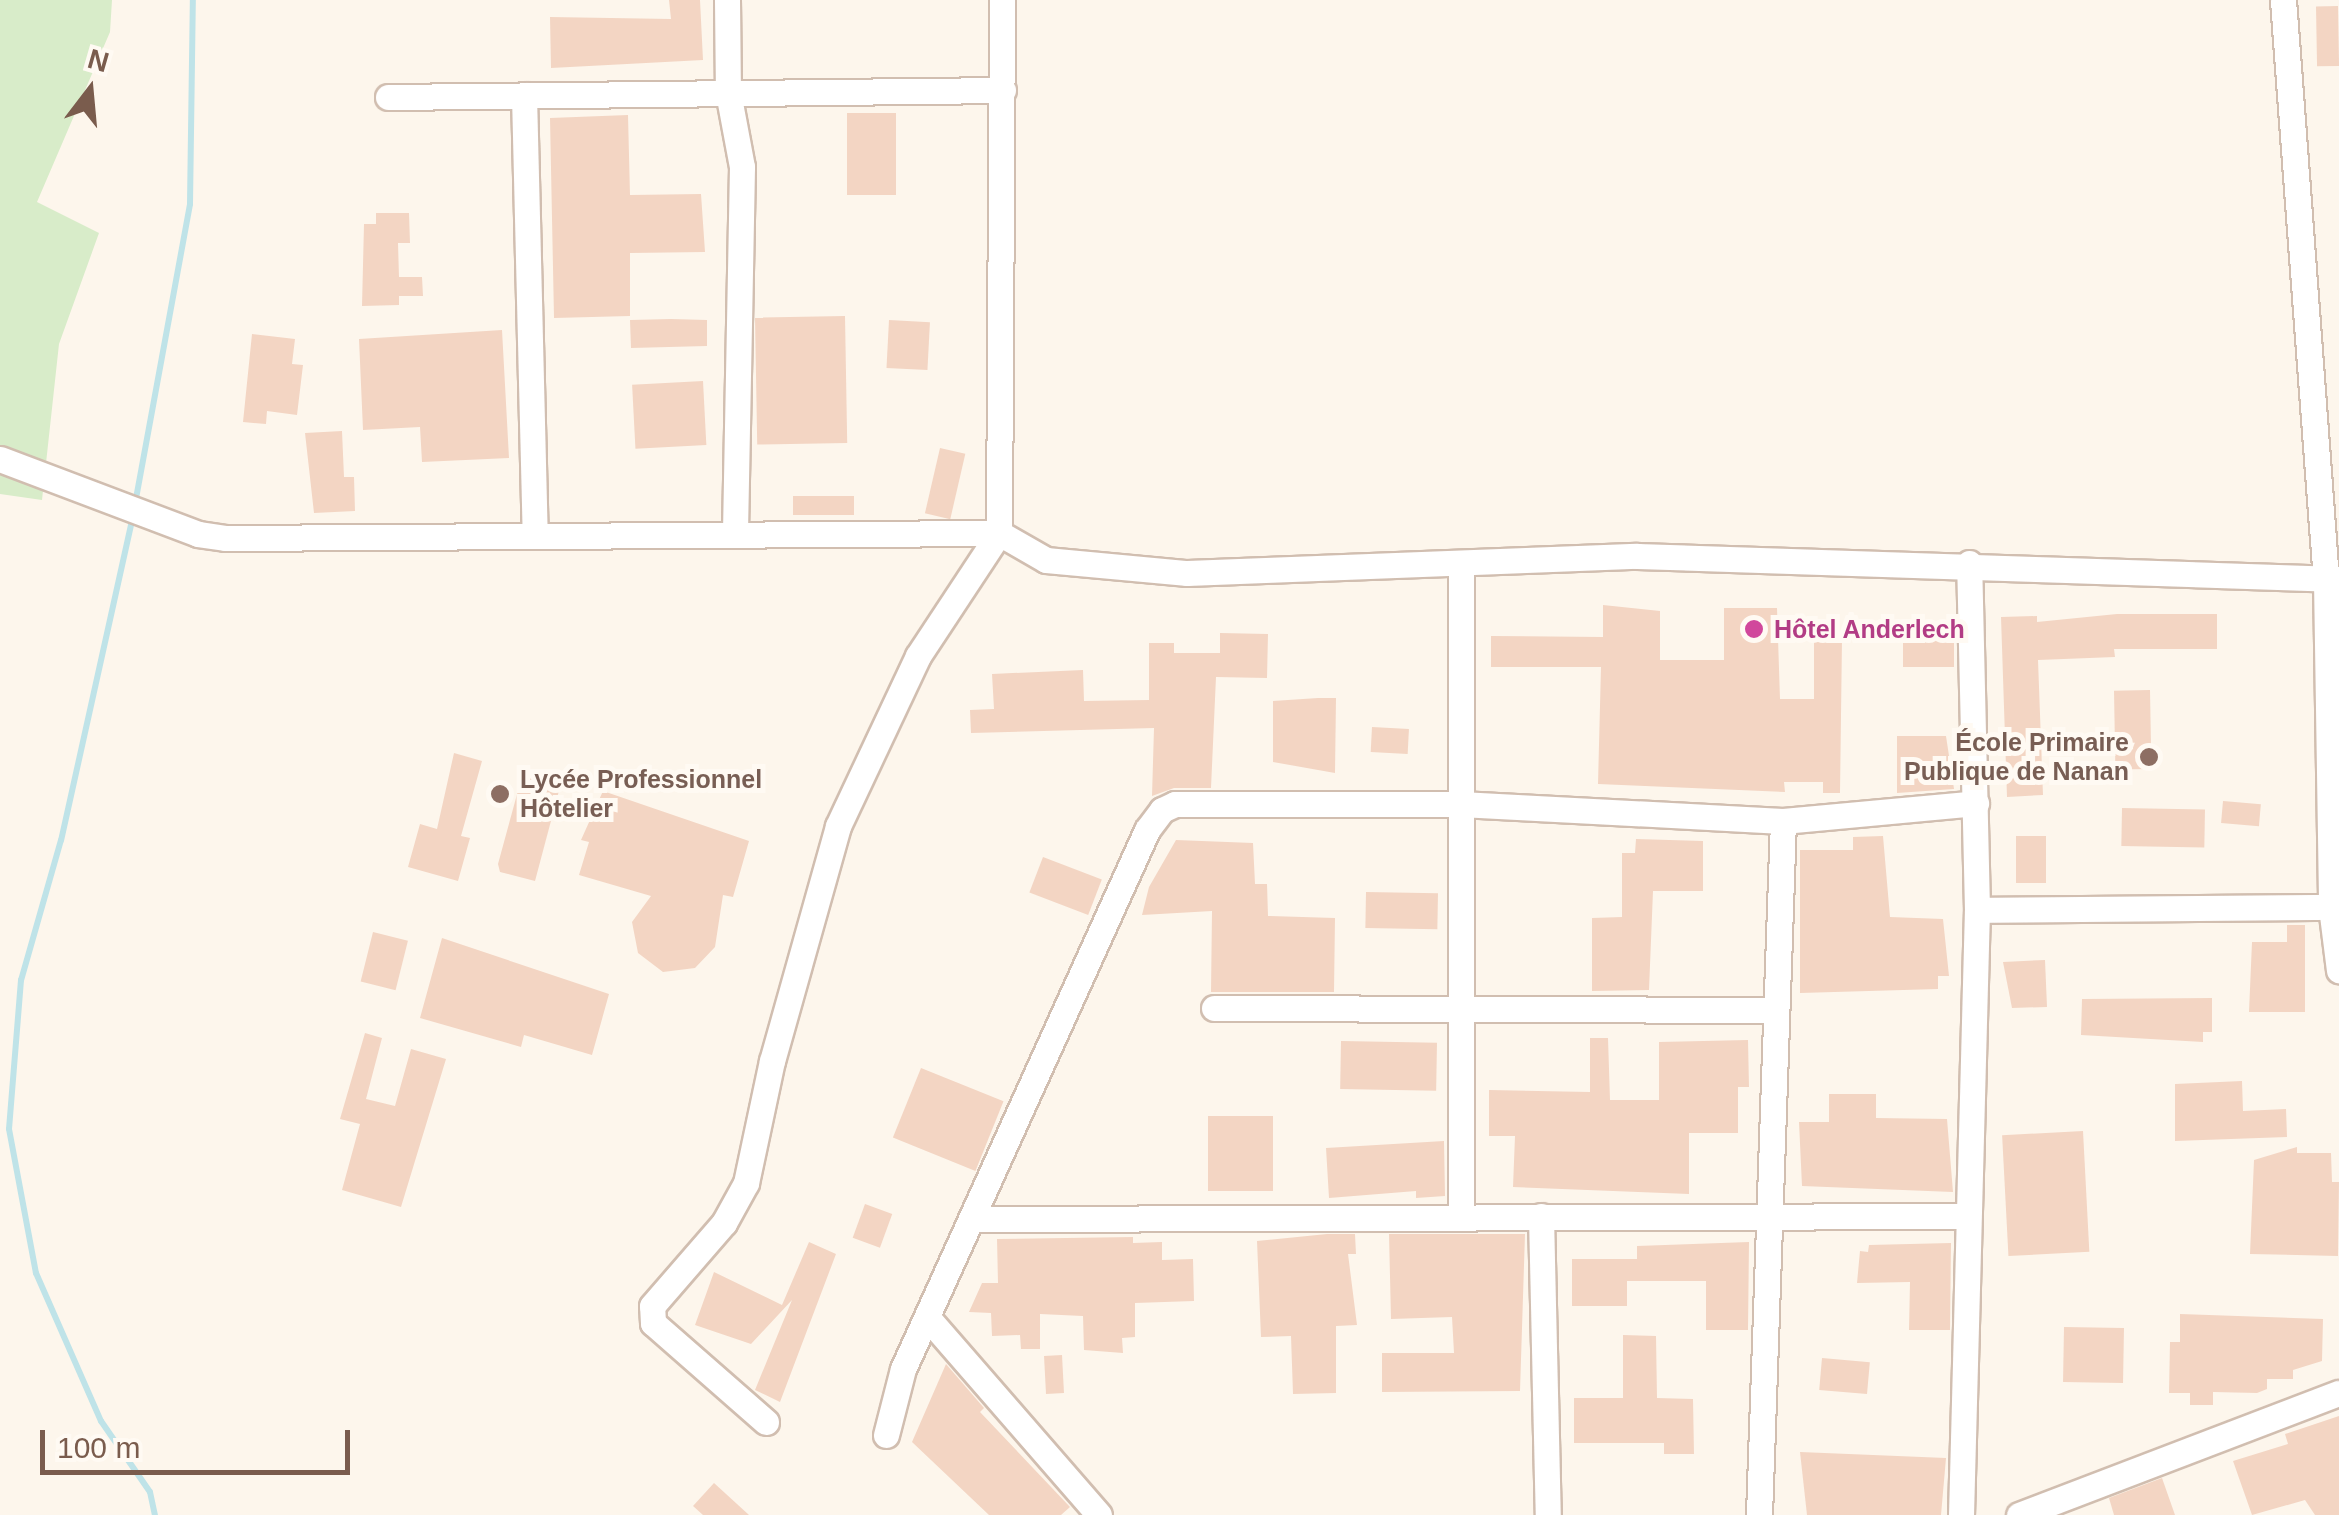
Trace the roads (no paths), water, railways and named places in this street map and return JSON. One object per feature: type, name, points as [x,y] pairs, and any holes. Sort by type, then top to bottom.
[{"type":"street","points":[[727,0],[728,92],[742,167],[734,535]]},
{"type":"street","points":[[766,1422],[653,1323],[652,1306],[724,1224],[746,1183],[781,1025],[838,826],[918,656],[998,534],[1002,0]]},
{"type":"street","points":[[2283,0],[2332,579],[2331,907],[2339,970]]},
{"type":"street","points":[[388,96],[1004,90]]},
{"type":"street","points":[[524,95],[534,534]]},
{"type":"street","points":[[0,460],[225,538],[998,534],[1046,560],[1187,572],[1638,556],[1969,563],[2332,579]]},
{"type":"street","points":[[1960,1515],[1965,1216],[1978,910],[1969,563]]},
{"type":"street","points":[[1460,565],[1461,1215]]},
{"type":"street","points":[[886,1435],[903,1369],[1147,830],[1162,810],[1175,804],[1460,804],[1782,821],[1976,803]]},
{"type":"street","points":[[1759,1515],[1782,821]]},
{"type":"street","points":[[1978,910],[2331,907]]},
{"type":"street","points":[[1214,1008],[1774,1010]]},
{"type":"street","points":[[1541,1216],[1548,1515]]},
{"type":"street","points":[[972,1218],[1965,1216]]},
{"type":"street","points":[[927,1317],[1099,1515]]},
{"type":"street","points":[[2019,1515],[2339,1392]]},
{"type":"waterway","points":[[135,504],[190,204],[193,0]]},
{"type":"waterway","points":[[133,516],[61,840],[21,980],[9,1129],[36,1273],[101,1421],[150,1492],[155,1515]]},
{"type":"place","name":"Hôtel Anderlech","points":[[1754,629]]},
{"type":"place","name":"École Primaire Publique de Nanan","points":[[2149,757]]},
{"type":"place","name":"Lycée Professionnel Hôtelier","points":[[500,794]]}]
